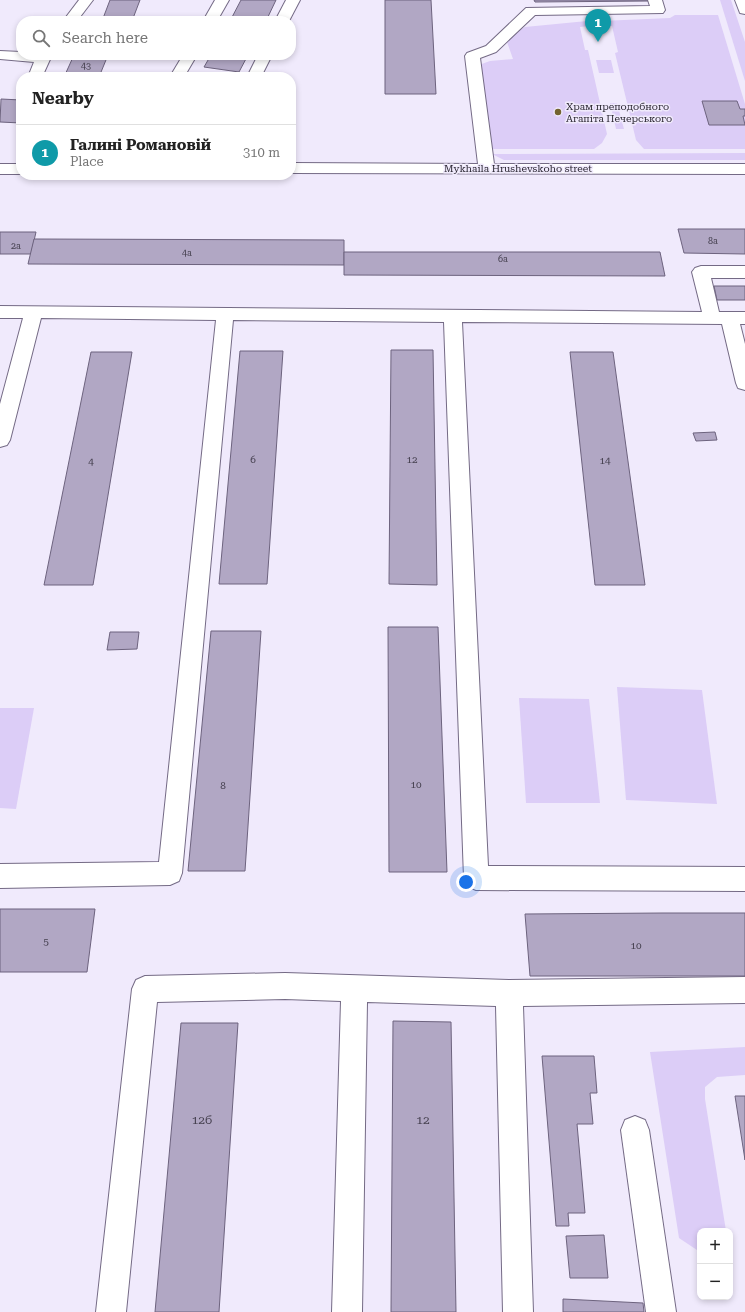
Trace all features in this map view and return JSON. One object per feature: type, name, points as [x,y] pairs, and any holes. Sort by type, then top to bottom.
[{"type":"street","points":[[74,16],[86,0]]},
{"type":"street","points":[[213,16],[222,0]]},
{"type":"street","points":[[285,16],[293,0]]},
{"type":"street","points":[[486,167],[472,56],[491,49],[531,11],[658,10],[655,0]]},
{"type":"street","points":[[742,0],[745,10]]},
{"type":"street","points":[[0,55],[16,56]]},
{"type":"street","points":[[37,72],[43,60]]},
{"type":"street","points":[[184,72],[188,60]]},
{"type":"street","points":[[256,72],[262,60]]},
{"type":"street","name":"Mykhaila Hrushevskoho street","points":[[296,168],[486,167],[745,169]]},
{"type":"street","points":[[0,169],[16,169]]},
{"type":"street","points":[[712,318],[701,272],[745,272]]},
{"type":"street","points":[[0,312],[737,318],[745,383]]},
{"type":"street","points":[[0,440],[33,313]]},
{"type":"street","points":[[0,876],[170,873],[225,314]]},
{"type":"street","points":[[452,315],[476,878],[745,879]]},
{"type":"street","points":[[111,1312],[145,989],[285,986],[509,993],[745,990]]},
{"type":"street","points":[[347,1312],[354,989]]},
{"type":"street","points":[[509,993],[518,1312]]},
{"type":"street","points":[[635,1130],[661,1312]]},
{"type":"shaded area","points":[[720,0],[731,0],[745,42],[745,81]]},
{"type":"shaded area","points":[[675,15],[718,15],[745,104],[745,149],[644,149],[636,140],[615,53],[618,52],[612,26],[603,26],[601,21],[670,18]]},
{"type":"shaded area","points":[[587,21],[589,26],[580,27],[585,50],[588,50],[607,134],[602,143],[594,149],[489,149],[479,65],[490,61],[513,59],[507,42],[516,32],[525,27]]},
{"type":"shaded area","points":[[596,60],[611,60],[614,73],[599,73]]},
{"type":"shaded area","points":[[610,103],[617,103],[624,129],[616,129]]},
{"type":"shaded area","points":[[745,153],[745,160],[504,160],[492,154]]},
{"type":"shaded area","points":[[617,687],[702,690],[717,804],[626,800]]},
{"type":"shaded area","points":[[519,698],[589,699],[600,803],[526,803]]},
{"type":"shaded area","points":[[0,708],[34,708],[16,809],[0,808]]},
{"type":"shaded area","points":[[745,1047],[745,1075],[717,1077],[705,1087],[705,1099],[726,1228],[697,1228],[697,1250],[679,1238],[650,1052]]},
{"type":"building","points":[[110,0],[140,0],[134,16],[104,16]]},
{"type":"building","points":[[241,0],[276,0],[268,16],[233,16]]},
{"type":"building","points":[[385,0],[431,0],[436,94],[385,94]]},
{"type":"building","points":[[534,0],[648,0],[649,1],[535,2]]},
{"type":"building","points":[[72,60],[106,60],[101,72],[66,72]]},
{"type":"building","points":[[208,60],[245,60],[239,72],[204,67]]},
{"type":"building","points":[[1,99],[16,100],[16,123],[0,122]]},
{"type":"building","points":[[702,101],[737,101],[740,109],[745,109],[745,116],[743,116],[745,125],[709,125]]},
{"type":"building","points":[[678,229],[745,229],[745,254],[684,253]]},
{"type":"building","points":[[0,232],[36,232],[31,254],[0,254]]},
{"type":"building","points":[[34,239],[344,240],[344,265],[28,264]]},
{"type":"building","points":[[344,252],[660,252],[665,276],[344,275]]},
{"type":"building","points":[[714,286],[745,286],[745,300],[717,300]]},
{"type":"building","points":[[391,350],[433,350],[437,585],[389,584]]},
{"type":"building","points":[[240,351],[283,351],[267,584],[219,584]]},
{"type":"building","points":[[91,352],[132,352],[93,585],[44,585]]},
{"type":"building","points":[[570,352],[613,352],[645,585],[595,585]]},
{"type":"building","points":[[715,432],[717,440],[696,441],[693,433]]},
{"type":"building","points":[[388,627],[438,627],[447,872],[389,872]]},
{"type":"building","points":[[211,631],[261,631],[245,871],[188,871]]},
{"type":"building","points":[[110,632],[139,632],[137,649],[107,650]]},
{"type":"building","points":[[0,909],[95,909],[87,972],[0,972]]},
{"type":"building","points":[[745,913],[745,976],[530,976],[525,914]]},
{"type":"building","points":[[393,1021],[451,1022],[456,1312],[391,1312]]},
{"type":"building","points":[[181,1023],[238,1023],[219,1312],[155,1312]]},
{"type":"building","points":[[542,1056],[594,1056],[597,1093],[590,1093],[593,1124],[577,1124],[585,1213],[568,1213],[569,1226],[556,1226]]},
{"type":"building","points":[[735,1096],[745,1096],[745,1160]]},
{"type":"building","points":[[604,1235],[608,1278],[570,1278],[566,1236]]},
{"type":"building","points":[[563,1299],[643,1303],[644,1312],[563,1312]]},
{"type":"place","name":"Галині Романовій","points":[[598,42]]},
{"type":"place","name":"Храм преподобного Агапіта Печерського","points":[[558,112]]}]
